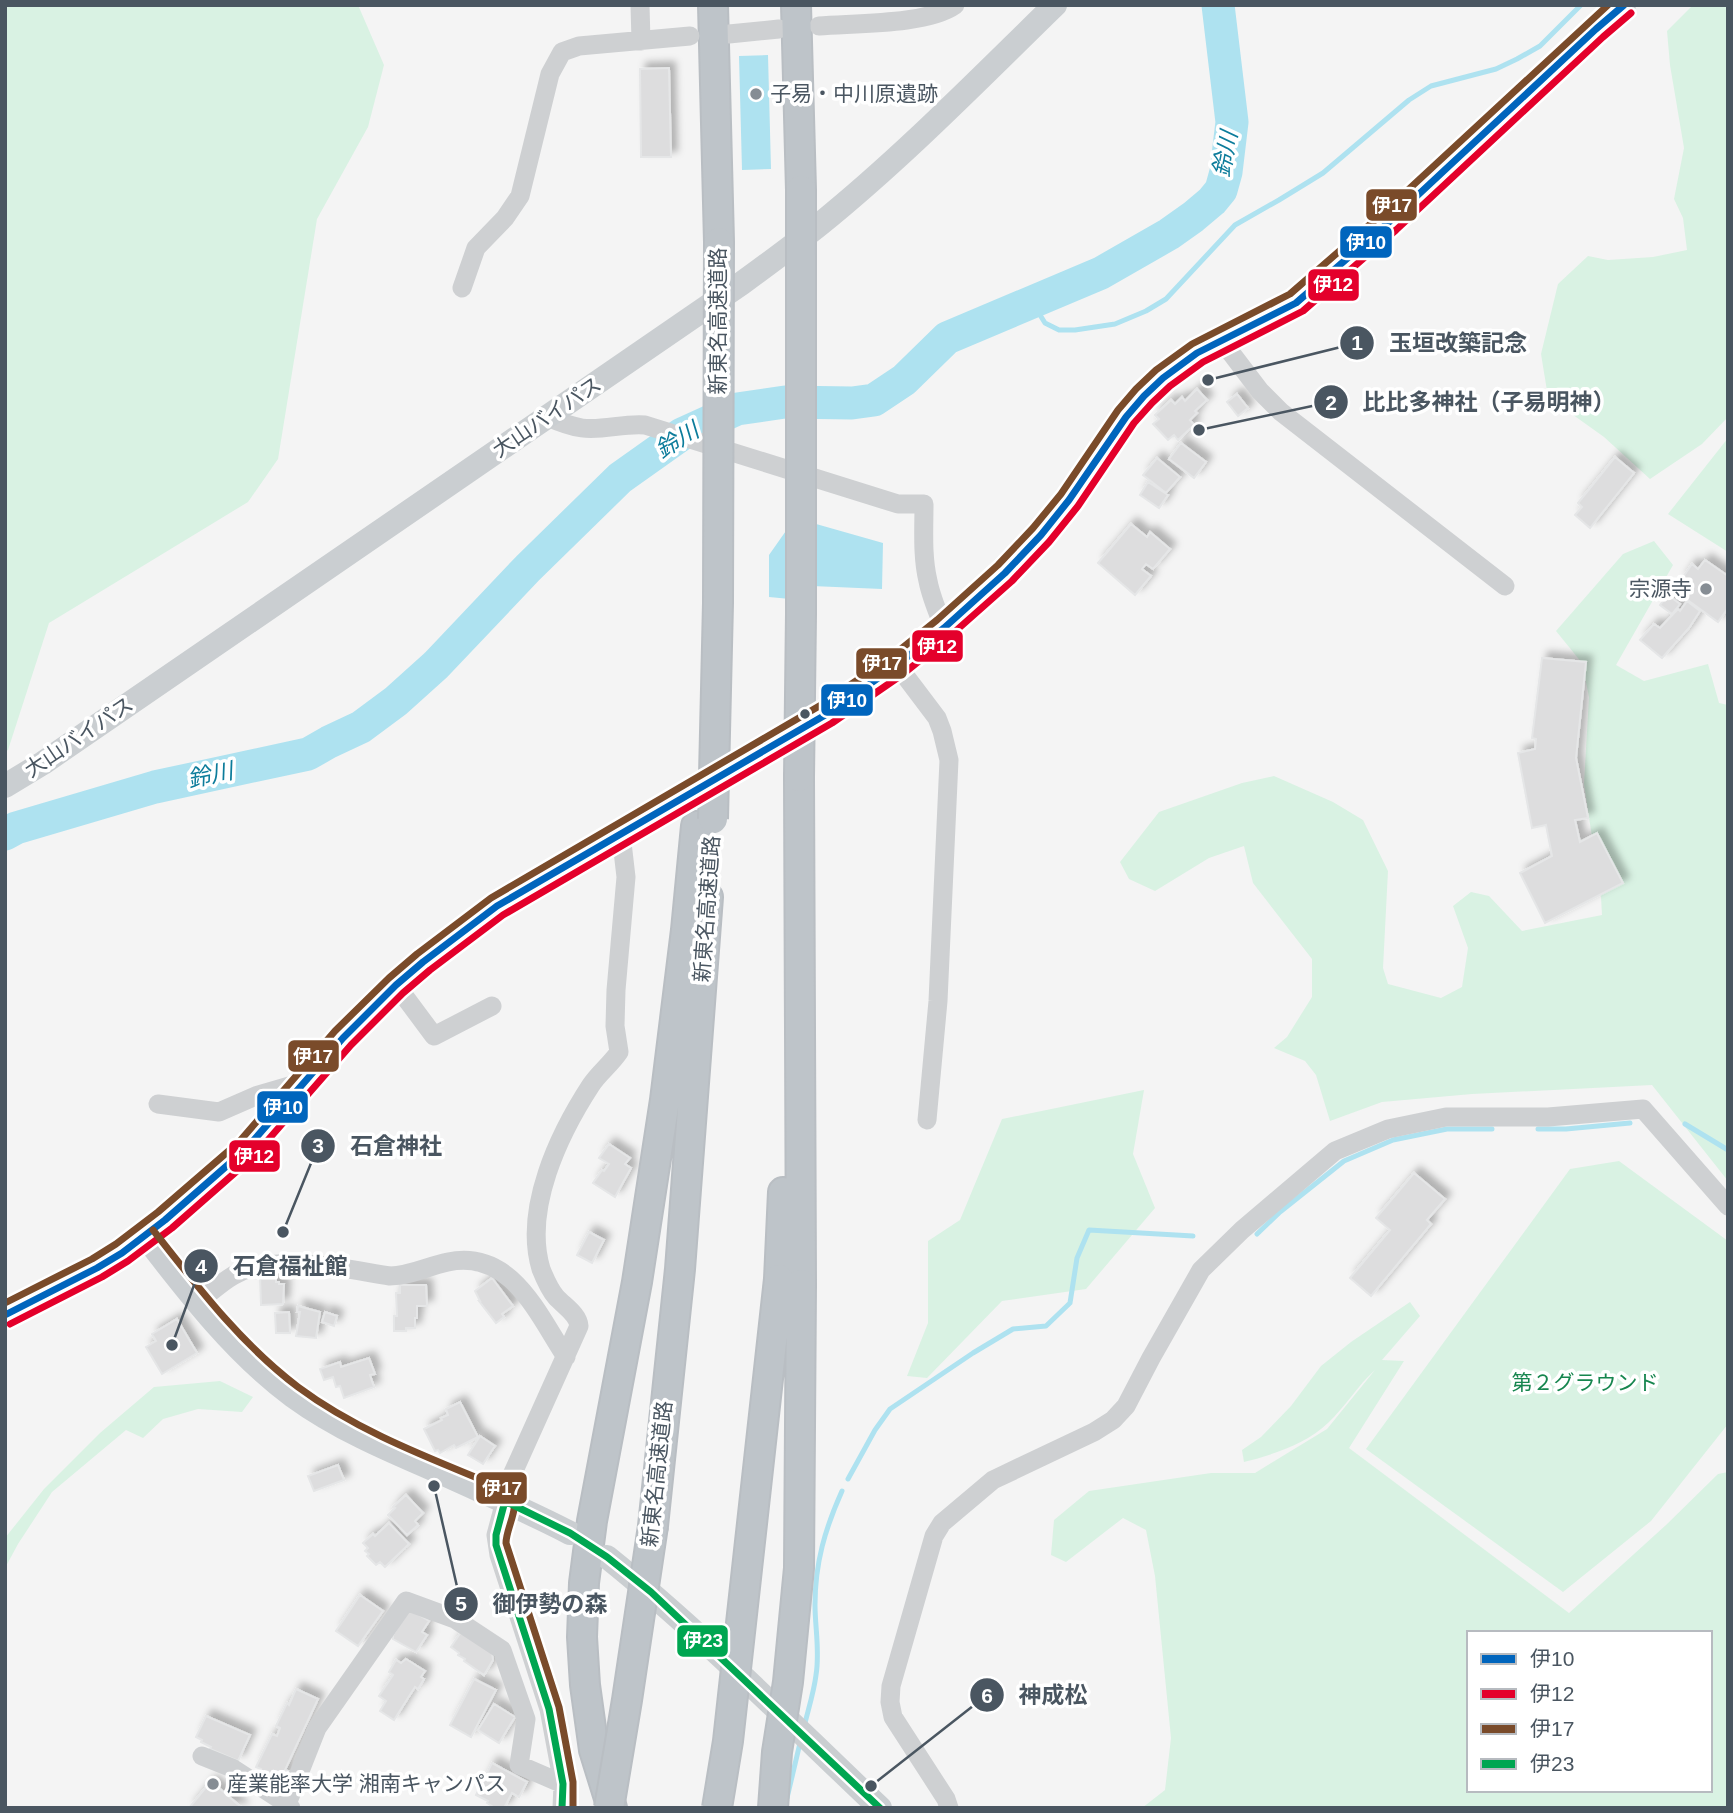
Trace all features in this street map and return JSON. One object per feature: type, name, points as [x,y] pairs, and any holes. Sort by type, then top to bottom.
[{"type":"highway","name":"新東名高速道路","points":[[611,1808],[653,1525],[680,1269],[718,603],[719,242],[713,5]]},
{"type":"highway","points":[[774,1808],[777,1752],[788,1682],[799,1568],[790,1281],[790,1048],[799,777],[801,614],[802,190],[796,5]]},
{"type":"highway","points":[[611,1808],[594,1750],[585,1685],[582,1637],[584,1583],[592,1521],[637,1282],[665,1100],[686,930],[704,823]]},
{"type":"highway","points":[[717,1808],[790,1281]]},
{"type":"main road","name":"大山バイパス","points":[[5,786],[43,763],[742,283],[819,225],[930,127],[1055,5]]},
{"type":"main road","points":[[5,1315],[97,1268],[145,1236],[246,1149],[343,1038],[396,985],[497,906],[827,714],[944,628],[1041,536],[1126,417],[1163,378],[1197,353],[1296,303],[1338,268],[1624,5]]},
{"type":"main road","points":[[145,1236],[240,1349],[293,1396],[367,1441],[570,1533]]},
{"type":"main road","points":[[607,1557],[651,1592],[880,1808]]},
{"type":"street","points":[[640,5],[641,41]]},
{"type":"street","points":[[820,26],[921,18],[946,7]]},
{"type":"street","points":[[729,34],[779,29]]},
{"type":"street","points":[[462,288],[476,248],[505,218],[520,196],[550,74],[562,52],[579,46],[690,36]]},
{"type":"street","points":[[1222,341],[1260,391],[1281,412],[1504,586]]},
{"type":"street","points":[[548,417],[584,429],[645,425],[898,504],[924,504],[927,578],[944,628]]},
{"type":"street","points":[[897,665],[937,718],[949,760],[938,1001],[927,1120]]},
{"type":"street","points":[[562,1808],[563,1784],[549,1709],[496,1545],[496,1535],[512,1475],[578,1331],[579,1321],[557,1298],[545,1280],[537,1252],[538,1220],[548,1171],[564,1133],[591,1085],[619,1052],[615,1026],[616,990],[626,877],[621,834]]},
{"type":"street","points":[[396,985],[433,1036],[492,1006]]},
{"type":"street","points":[[158,1104],[219,1112],[258,1095],[306,1081]]},
{"type":"street","points":[[949,1808],[946,1799],[893,1717],[890,1702],[891,1686],[934,1536],[942,1523],[993,1480],[1094,1432],[1113,1420],[1126,1406],[1201,1270],[1242,1230],[1335,1151],[1388,1129],[1446,1117],[1548,1117],[1643,1109],[1728,1206]]},
{"type":"street","points":[[198,1301],[246,1269],[268,1265],[309,1264],[402,1276],[448,1262],[475,1260],[506,1274],[519,1285],[566,1357]]},
{"type":"street","points":[[202,1756],[232,1768],[289,1806],[317,1728],[405,1601],[455,1619],[502,1650],[526,1719],[519,1765],[563,1784]]},
{"type":"green space","points":[[5,5],[358,5],[384,65],[368,127],[317,219],[278,459],[248,502],[49,623],[8,750],[5,752]]},
{"type":"green space","points":[[1693,5],[1728,5],[1728,417],[1702,444],[1650,479],[1604,437],[1548,397],[1541,354],[1558,284],[1588,256],[1608,260],[1653,257],[1687,250],[1683,218],[1674,199],[1684,148],[1667,31]]},
{"type":"green space","points":[[1728,438],[1728,552],[1668,514]]},
{"type":"green space","points":[[1654,541],[1673,565],[1616,665],[1644,681],[1708,664],[1719,703],[1728,705],[1728,1181],[1652,1085],[1472,1094],[1382,1102],[1330,1121],[1316,1075],[1305,1061],[1274,1048],[1287,1037],[1312,997],[1312,959],[1253,883],[1244,846],[1209,858],[1155,891],[1129,879],[1120,862],[1159,812],[1242,783],[1274,776],[1333,802],[1363,820],[1388,871],[1383,968],[1388,984],[1441,998],[1462,987],[1468,948],[1453,906],[1471,892],[1489,896],[1522,931],[1602,915],[1584,784],[1589,697],[1582,663],[1556,631],[1623,554]]},
{"type":"green space","points":[[1144,1090],[1133,1154],[1155,1208],[1086,1289],[1002,1301],[927,1378],[907,1376],[928,1323],[928,1241],[960,1220],[1002,1119]]},
{"type":"green space","name":"第２グラウンド","points":[[1619,1161],[1728,1241],[1728,1424],[1651,1521],[1563,1592],[1366,1449],[1570,1169]]},
{"type":"green space","points":[[1410,1302],[1420,1316],[1382,1360],[1404,1361],[1349,1448],[1569,1613],[1718,1474],[1728,1472],[1728,1808],[1142,1808],[1165,1790],[1171,1738],[1155,1576],[1146,1530],[1123,1518],[1066,1562],[1051,1555],[1054,1520],[1089,1491],[1211,1473],[1255,1473],[1327,1429],[1375,1370],[1334,1417],[1310,1437],[1288,1448],[1244,1462],[1242,1450],[1261,1437],[1291,1406],[1321,1366]]},
{"type":"green space","points":[[220,1381],[253,1397],[242,1412],[198,1409],[163,1419],[143,1438],[126,1430],[52,1492],[5,1568],[5,1538],[44,1489],[100,1433],[154,1387]]},
{"type":"water","points":[[768,55],[771,169],[742,170],[739,56]]},
{"type":"water","points":[[795,518],[883,543],[882,589],[812,586],[811,601],[769,597],[769,555]]},
{"type":"building","points":[[669,68],[671,157],[641,157],[640,69]]},
{"type":"building","points":[[1197,389],[1207,400],[1190,420],[1194,425],[1178,440],[1174,435],[1168,440],[1153,424],[1159,419],[1155,415],[1171,400],[1175,404],[1182,397],[1185,401]]},
{"type":"building","points":[[1237,394],[1248,408],[1238,416],[1227,402]]},
{"type":"building","points":[[1181,443],[1206,462],[1194,478],[1169,459]]},
{"type":"building","points":[[1615,457],[1634,473],[1590,528],[1575,515],[1582,507],[1578,503]]},
{"type":"building","points":[[1157,458],[1180,477],[1166,493],[1143,475]]},
{"type":"building","points":[[1148,482],[1168,495],[1159,508],[1140,495]]},
{"type":"building","points":[[1131,524],[1147,537],[1150,532],[1170,549],[1153,569],[1146,564],[1142,569],[1151,576],[1135,595],[1098,563]]},
{"type":"building","name":"宗源寺","points":[[1705,560],[1728,576],[1728,608],[1718,622],[1682,596],[1688,585],[1681,580],[1692,564],[1698,569]]},
{"type":"building","points":[[1668,595],[1680,604],[1672,614],[1660,605]]},
{"type":"building","points":[[1687,601],[1700,611],[1689,628],[1662,658],[1640,640],[1654,624],[1660,628],[1678,609],[1680,611]]},
{"type":"building","points":[[1542,658],[1586,662],[1576,758],[1588,818],[1575,820],[1580,842],[1597,833],[1623,883],[1545,923],[1520,873],[1552,856],[1546,825],[1532,828],[1518,753],[1535,749],[1536,739],[1532,738]]},
{"type":"building","points":[[609,1144],[630,1158],[625,1164],[631,1168],[615,1197],[593,1183],[609,1164],[599,1158]]},
{"type":"building","points":[[1414,1173],[1445,1199],[1427,1220],[1431,1224],[1371,1296],[1350,1278],[1390,1230],[1376,1218]]},
{"type":"building","points":[[589,1232],[604,1240],[592,1263],[577,1255]]},
{"type":"building","points":[[276,1275],[276,1282],[284,1284],[283,1304],[261,1305],[260,1276]]},
{"type":"building","points":[[492,1278],[513,1306],[502,1314],[504,1317],[496,1323],[479,1301],[475,1291]]},
{"type":"building","points":[[400,1285],[426,1285],[427,1306],[417,1306],[415,1328],[394,1331],[394,1316],[397,1316],[396,1293],[400,1293]]},
{"type":"building","points":[[298,1306],[320,1312],[316,1338],[296,1336],[300,1312],[297,1312]]},
{"type":"building","points":[[289,1312],[290,1333],[276,1333],[275,1313]]},
{"type":"building","points":[[325,1312],[337,1316],[334,1326],[322,1322]]},
{"type":"building","points":[[177,1319],[197,1353],[162,1374],[146,1347],[156,1341],[152,1334]]},
{"type":"building","points":[[369,1358],[375,1374],[370,1375],[374,1387],[344,1398],[333,1377],[324,1380],[320,1369],[340,1362],[341,1367]]},
{"type":"building","points":[[460,1402],[478,1437],[456,1448],[454,1445],[440,1453],[435,1451],[424,1429],[442,1420],[441,1418],[448,1415],[446,1409]]},
{"type":"building","points":[[480,1436],[495,1446],[483,1464],[468,1455]]},
{"type":"building","points":[[338,1465],[344,1480],[314,1491],[308,1476]]},
{"type":"building","points":[[406,1495],[423,1513],[415,1521],[418,1525],[407,1535],[388,1515]]},
{"type":"building","points":[[389,1523],[409,1544],[385,1567],[380,1562],[376,1565],[367,1556],[369,1554],[365,1551],[368,1548],[363,1543]]},
{"type":"building","points":[[360,1595],[383,1611],[358,1646],[336,1631]]},
{"type":"building","points":[[409,1609],[429,1621],[422,1632],[427,1635],[416,1652],[393,1639]]},
{"type":"building","points":[[461,1632],[492,1652],[493,1660],[484,1675],[464,1661],[451,1647]]},
{"type":"building","points":[[406,1659],[425,1671],[421,1677],[424,1679],[418,1689],[415,1687],[394,1720],[380,1711],[386,1701],[379,1696],[393,1675],[389,1672],[396,1660],[401,1663]]},
{"type":"building","points":[[474,1679],[496,1690],[471,1737],[450,1725]]},
{"type":"building","points":[[296,1689],[318,1699],[285,1770],[288,1771],[281,1786],[258,1776],[261,1769],[256,1767],[272,1734],[277,1736],[280,1728],[276,1726]]},
{"type":"building","points":[[494,1704],[515,1717],[499,1743],[478,1730]]},
{"type":"building","points":[[206,1716],[250,1735],[238,1761],[210,1749],[211,1747],[196,1737]]},
{"type":"building","points":[[492,1763],[527,1782],[519,1797],[512,1793],[504,1808],[495,1808],[476,1795]]},
{"type":"building","points":[[211,1781],[242,1808],[189,1808]]},
{"type":"waterway","name":"鈴川","points":[[5,834],[16,828],[155,787],[308,754],[361,727],[396,701],[436,665],[528,568],[620,478],[682,434],[737,409],[785,402],[852,403],[874,400],[904,380],[947,338],[1101,273],[1169,234],[1212,201],[1221,190],[1226,172],[1232,122],[1218,5]]},
{"type":"waterway","points":[[1032,302],[1045,323],[1059,330],[1115,324],[1146,311],[1166,299],[1235,225],[1323,173],[1409,100],[1431,86],[1496,69],[1517,59],[1540,46],[1581,5]]},
{"type":"waterway","points":[[1538,1129],[1630,1123]]},
{"type":"waterway","points":[[1685,1124],[1728,1150]]},
{"type":"waterway","points":[[1257,1234],[1344,1161],[1393,1140],[1447,1129],[1492,1129]]},
{"type":"waterway","points":[[848,1479],[890,1409],[1013,1329],[1046,1326],[1070,1303],[1077,1258],[1089,1230],[1193,1236]]},
{"type":"waterway","points":[[804,1727],[817,1666],[815,1590],[819,1560],[842,1491]]},
{"type":"waterway","points":[[787,1798],[800,1743]]},
{"type":"transit line","name":"伊17","points":[[5,1303],[92,1259],[158,1212],[239,1142],[335,1031],[389,978],[491,898],[821,705],[891,657],[937,620],[998,565],[1033,528],[1061,494],[1118,410],[1156,370],[1192,344],[1290,294],[1382,214],[1608,5]]},
{"type":"transit line","name":"伊10","points":[[5,1315],[97,1268],[122,1253],[165,1220],[246,1149],[343,1038],[396,985],[497,906],[827,714],[944,628],[1005,573],[1041,535],[1069,500],[1126,417],[1163,378],[1197,353],[1296,303],[1389,222],[1624,5]]},
{"type":"transit line","name":"伊12","points":[[10,1324],[102,1277],[172,1228],[254,1156],[351,1045],[403,993],[503,915],[832,723],[903,674],[950,636],[1012,581],[1049,542],[1078,506],[1134,423],[1170,386],[1203,362],[1303,311],[1396,230],[1631,13]]},
{"type":"transit line","name":"伊17","points":[[153,1230],[239,1333],[298,1387],[322,1404],[374,1433],[509,1491],[513,1496],[514,1509],[506,1543],[559,1707],[573,1782],[573,1808]]},
{"type":"transit line","name":"伊23","points":[[505,1501],[570,1533],[607,1557],[651,1592],[880,1808]]},
{"type":"transit line","name":"伊23","points":[[505,1501],[496,1545],[549,1709],[563,1784],[562,1808]]},
{"type":"place","name":"子易・中川原遺跡","points":[[756,94]]},
{"type":"place","name":"玉垣改築記念","points":[[1208,380]]},
{"type":"place","name":"比比多神社（子易明神）","points":[[1199,430]]},
{"type":"place","name":"宗源寺","points":[[1706,589]]},
{"type":"place","name":"石倉神社","points":[[283,1232]]},
{"type":"place","name":"石倉福祉館","points":[[172,1345]]},
{"type":"place","name":"御伊勢の森","points":[[434,1486]]},
{"type":"place","name":"産業能率大学 湘南キャンパス","points":[[213,1784]]},
{"type":"place","name":"神成松","points":[[871,1786]]}]
